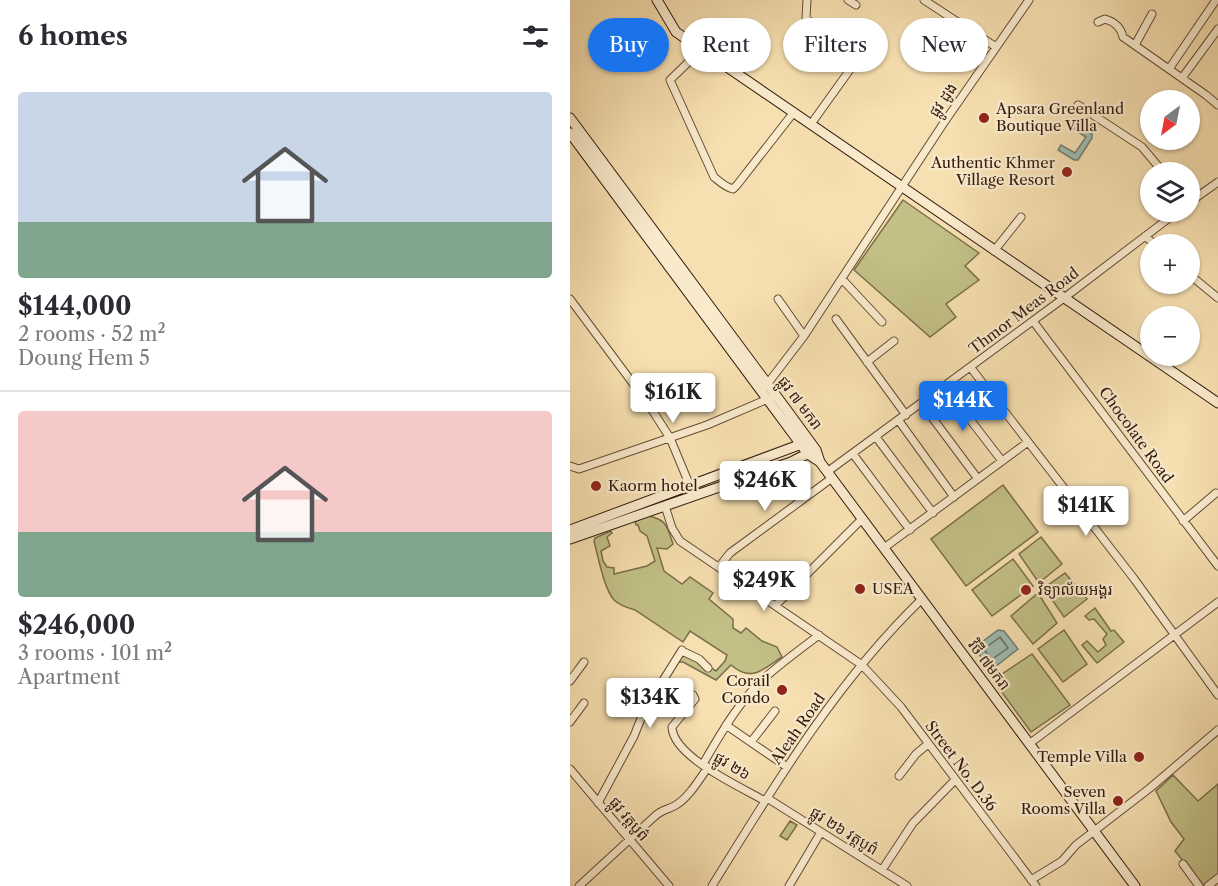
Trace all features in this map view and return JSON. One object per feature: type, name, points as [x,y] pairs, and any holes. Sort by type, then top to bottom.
[{"type":"main road","points":[[657,0],[676,32],[681,35]]},
{"type":"main road","points":[[736,72],[1218,404]]},
{"type":"main road","name":"ផ្លូវ ៧ មករា","points":[[570,118],[820,462]]},
{"type":"main road","name":"ផ្លូវ ៧ មករា","points":[[570,133],[768,392]]},
{"type":"main road","points":[[570,530],[805,443]]},
{"type":"main road","points":[[570,539],[812,452]]},
{"type":"main road","name":"វិថី ៧មករា","points":[[820,462],[1135,886]]},
{"type":"street","points":[[807,0],[806,18],[854,64],[811,124]]},
{"type":"street","points":[[849,0],[856,5]]},
{"type":"street","points":[[924,0],[996,47]]},
{"type":"street","name":"ផ្លូវ ដូង","points":[[768,392],[902,187],[1029,0]]},
{"type":"street","points":[[1169,69],[1216,0]]},
{"type":"street","points":[[1135,45],[1152,14]]},
{"type":"street","points":[[1098,22],[1105,19],[1112,21],[1122,30],[1123,37],[1218,105]]},
{"type":"street","points":[[1182,78],[1218,29]]},
{"type":"street","points":[[681,69],[670,80],[714,177],[733,189],[794,112]]},
{"type":"street","points":[[1078,105],[1145,150],[1155,162]]},
{"type":"street","points":[[1200,195],[1218,182]]},
{"type":"street","points":[[994,251],[1021,217]]},
{"type":"street","name":"Thmor Meas Road","points":[[1148,234],[1164,222]]},
{"type":"street","name":"Thmor Meas Road","points":[[719,567],[730,553],[830,475],[853,454],[1140,240]]},
{"type":"street","points":[[842,279],[882,322]]},
{"type":"street","points":[[1200,283],[1218,298]]},
{"type":"street","points":[[778,299],[804,336]]},
{"type":"street","points":[[571,302],[649,405],[670,438],[690,486]]},
{"type":"street","points":[[836,319],[906,415]]},
{"type":"street","name":"Chocolate Road","points":[[1034,321],[1218,566]]},
{"type":"street","points":[[867,362],[894,341]]},
{"type":"street","points":[[971,368],[1135,580],[1218,695]]},
{"type":"street","points":[[945,387],[1002,461]]},
{"type":"street","points":[[570,466],[579,469],[735,414],[768,392]]},
{"type":"street","points":[[922,404],[978,479]]},
{"type":"street","points":[[898,420],[954,497]]},
{"type":"street","points":[[876,437],[933,513]]},
{"type":"street","points":[[884,548],[1028,442]]},
{"type":"street","points":[[853,454],[910,530]]},
{"type":"street","points":[[1184,521],[1216,493]]},
{"type":"street","name":"Street No. D.36","points":[[665,506],[676,536],[862,665],[898,703],[1033,883]]},
{"type":"street","points":[[776,605],[862,519]]},
{"type":"street","name":"Aleah Road","points":[[712,886],[787,767],[830,706],[893,627],[922,599]]},
{"type":"street","points":[[1029,744],[1218,602]]},
{"type":"street","points":[[579,886],[663,809],[678,803],[690,791],[726,725],[764,679],[819,635]]},
{"type":"street","points":[[598,803],[634,736],[644,711],[682,651],[708,668]]},
{"type":"street","points":[[570,681],[584,662]]},
{"type":"street","name":"ផ្លូវ ២៦","points":[[693,695],[695,699],[672,727],[672,732],[682,748],[705,766],[766,800]]},
{"type":"street","points":[[570,722],[584,703]]},
{"type":"street","points":[[751,742],[775,711]]},
{"type":"street","points":[[726,725],[787,767]]},
{"type":"street","points":[[1033,883],[1062,861],[1076,845],[1150,788],[1218,730]]},
{"type":"street","points":[[899,777],[916,754],[928,744]]},
{"type":"street","name":"ផ្លូវ វត្តបូព៌","points":[[570,769],[669,886]]},
{"type":"street","points":[[882,870],[913,823],[955,780]]},
{"type":"street","name":"ផ្លូវ ២៦ វត្តបូព៌","points":[[766,800],[907,886]]},
{"type":"street","points":[[793,884],[821,832]]},
{"type":"street","points":[[1183,864],[1199,886]]},
{"type":"street","points":[[1209,886],[1218,878]]},
{"type":"shaded area","points":[[903,200],[979,253],[965,266],[979,280],[946,304],[956,317],[930,337],[854,270]]},
{"type":"shaded area","points":[[1003,485],[1038,532],[966,586],[931,539]]},
{"type":"shaded area","points":[[645,514],[663,522],[670,534],[673,544],[667,549],[657,548],[664,571],[682,584],[690,577],[713,593],[709,599],[733,619],[733,628],[741,633],[746,628],[762,641],[777,647],[782,657],[763,670],[751,674],[731,665],[716,680],[683,662],[677,662],[684,650],[716,671],[727,655],[690,631],[683,642],[635,610],[614,600],[604,580],[595,538],[611,531],[612,533],[607,537],[610,546],[601,551],[603,561],[607,567],[614,568],[614,574],[647,566],[655,561],[647,536],[640,531],[634,518]]},
{"type":"shaded area","points":[[1041,537],[1062,564],[1039,583],[1019,554]]},
{"type":"shaded area","points":[[1013,559],[1033,586],[992,616],[972,590]]},
{"type":"shaded area","points":[[1065,573],[1087,599],[1064,617],[1044,588]]},
{"type":"shaded area","points":[[1038,593],[1057,623],[1033,644],[1011,616]]},
{"type":"shaded area","points":[[1095,608],[1111,631],[1114,630],[1124,642],[1097,663],[1082,645],[1087,641],[1098,652],[1106,645],[1103,639],[1107,634],[1094,619],[1089,620],[1085,616]]},
{"type":"shaded area","points":[[1064,630],[1087,664],[1063,682],[1038,649]]},
{"type":"shaded area","points":[[1032,654],[1070,705],[1031,732],[993,680]]},
{"type":"shaded area","points":[[1173,775],[1198,801],[1218,784],[1218,875],[1204,886],[1175,851],[1184,839],[1171,822],[1156,791]]},
{"type":"shaded area","points":[[790,821],[797,825],[787,840],[780,836]]},
{"type":"water","points":[[1075,124],[1092,134],[1092,138],[1078,160],[1058,150],[1061,145],[1075,153],[1086,137],[1072,128]]},
{"type":"water","points":[[998,630],[1004,631],[1018,649],[991,670],[974,648]]},
{"type":"place","name":"Apsara Greenland Boutique Villa","points":[[984,118]]},
{"type":"place","name":"Authentic Khmer Village Resort","points":[[1067,172]]},
{"type":"place","name":"Kaorm hotel","points":[[596,486]]},
{"type":"place","name":"USEA","points":[[860,589]]},
{"type":"place","name":"វិទ្យាល័យអង្គរ","points":[[1026,590]]},
{"type":"place","name":"Corail Condo","points":[[782,690]]},
{"type":"place","name":"Temple Villa","points":[[1139,757]]},
{"type":"place","name":"Seven Rooms Villa","points":[[1118,801]]}]
